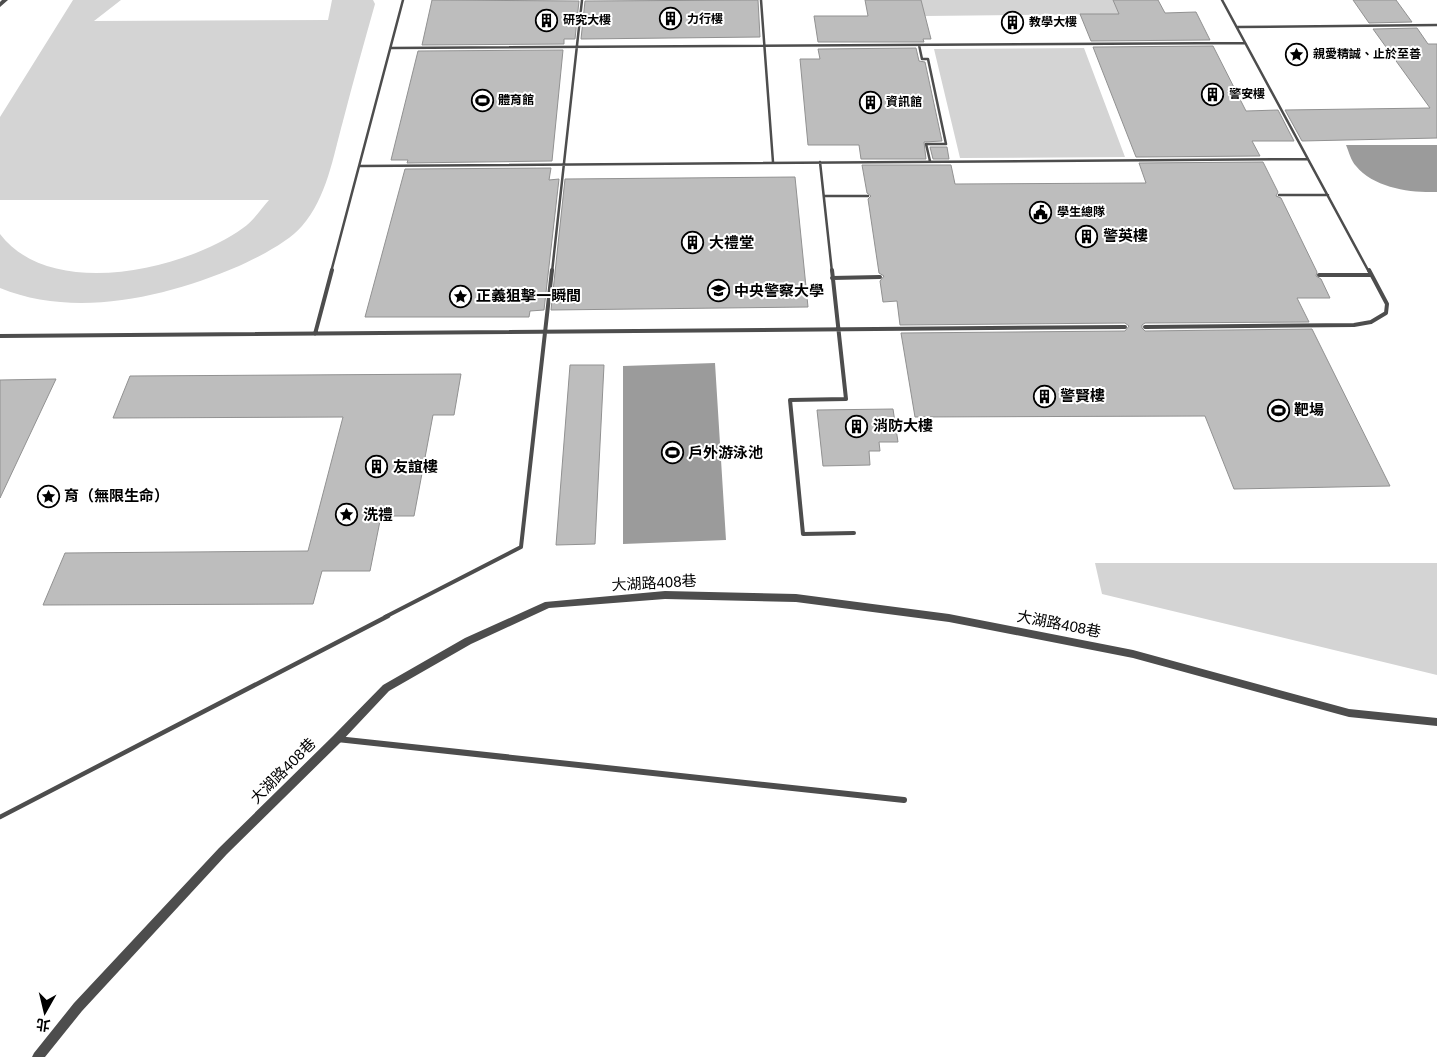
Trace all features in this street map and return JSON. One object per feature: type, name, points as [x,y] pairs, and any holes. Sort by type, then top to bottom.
[{"type":"street","points":[[0,5],[5,0]]},
{"type":"street","name":"大湖路408巷","points":[[38,1057],[78,1007],[223,851],[386,688],[477,637],[548,605],[665,594],[796,598],[949,618],[1133,654],[1349,713],[1437,722]]},
{"type":"street","points":[[337,739],[904,800]]},
{"type":"lane","points":[[315,334],[403,0]]},
{"type":"lane","points":[[0,817],[521,547],[582,0]]},
{"type":"lane","points":[[761,0],[773,162]]},
{"type":"lane","points":[[1145,327],[1354,325],[1380,319],[1386,313],[1387,304],[1222,0]]},
{"type":"lane","points":[[1237,27],[1437,25]]},
{"type":"lane","points":[[391,48],[1245,43]]},
{"type":"lane","points":[[919,45],[922,59],[928,59],[946,144],[926,144],[930,161]]},
{"type":"lane","points":[[360,166],[1308,158]]},
{"type":"lane","points":[[820,162],[846,399],[790,400],[803,534],[854,534]]},
{"type":"lane","points":[[1279,195],[1328,195]]},
{"type":"lane","points":[[824,196],[868,196]]},
{"type":"lane","points":[[1319,275],[1371,275]]},
{"type":"lane","points":[[832,278],[880,277]]},
{"type":"lane","points":[[0,336],[1125,327]]},
{"type":"shaded area","points":[[73,0],[121,0],[94,21],[328,20],[332,0],[373,0],[375,4],[328,176],[311,215],[297,232],[273,249],[239,266],[182,287],[151,295],[90,303],[59,302],[29,297],[0,288],[0,234],[23,255],[51,267],[84,273],[119,272],[154,266],[188,256],[218,243],[247,225],[269,200],[0,200],[0,117]]},
{"type":"shaded area","points":[[921,0],[1113,0],[1119,14],[925,16]]},
{"type":"shaded area","points":[[1084,48],[1125,157],[960,158],[934,49]]},
{"type":"shaded area","points":[[1346,145],[1437,145],[1437,192],[1394,188],[1373,179],[1354,164]]},
{"type":"shaded area","name":"戶外游泳池","points":[[715,363],[726,540],[623,544],[623,366]]},
{"type":"shaded area","points":[[1095,563],[1437,563],[1437,675],[1102,594]]},
{"type":"building","name":"研究大樓","points":[[432,0],[579,1],[575,39],[564,39],[564,44],[422,45]]},
{"type":"building","name":"力行樓","points":[[758,0],[760,37],[581,39],[585,1]]},
{"type":"building","points":[[865,0],[921,0],[931,39],[923,39],[924,42],[818,42],[814,16],[868,16]]},
{"type":"building","points":[[1113,0],[1158,0],[1165,13],[1196,12],[1210,40],[1091,41],[1080,14],[1119,14]]},
{"type":"building","points":[[1353,0],[1396,0],[1412,22],[1369,23]]},
{"type":"building","points":[[1417,28],[1428,44],[1437,44],[1437,138],[1302,141],[1285,110],[1430,108],[1373,29]]},
{"type":"building","name":"警安樓","points":[[1213,46],[1246,111],[1278,110],[1294,141],[1252,141],[1260,156],[1136,157],[1093,47]]},
{"type":"building","name":"資訊館","points":[[916,48],[919,61],[925,62],[942,141],[924,142],[926,159],[861,159],[859,145],[808,145],[800,59],[820,59],[818,49]]},
{"type":"building","name":"體育館","points":[[563,50],[552,161],[407,163],[408,160],[391,160],[418,51]]},
{"type":"building","points":[[930,147],[947,147],[949,159],[933,159]]},
{"type":"building","points":[[1263,162],[1278,192],[1276,196],[1281,198],[1317,272],[1316,276],[1321,279],[1330,298],[1297,298],[1309,322],[1145,323],[1142,325],[1142,328],[1145,331],[1312,329],[1390,486],[1234,489],[1205,416],[915,417],[901,333],[1125,331],[1129,326],[1125,323],[900,325],[897,301],[883,302],[880,281],[884,276],[879,273],[868,199],[871,196],[867,193],[862,165],[951,165],[955,184],[1146,183],[1139,163]]},
{"type":"building","points":[[551,168],[549,180],[559,179],[544,310],[530,311],[529,317],[365,317],[405,169]]},
{"type":"building","name":"大禮堂","points":[[795,177],[808,307],[551,310],[565,179]]},
{"type":"building","points":[[570,365],[604,365],[595,544],[556,545]]},
{"type":"building","name":"友誼樓","points":[[461,374],[454,415],[433,415],[414,516],[381,516],[370,571],[322,571],[313,604],[43,605],[65,553],[308,551],[343,417],[113,418],[130,376]]},
{"type":"building","points":[[56,379],[0,498],[0,380]]},
{"type":"building","name":"消防大樓","points":[[893,409],[898,442],[879,442],[880,451],[869,451],[870,465],[823,466],[817,410]]},
{"type":"place","name":"力行樓","points":[[671,19]]},
{"type":"place","name":"研究大樓","points":[[547,20]]},
{"type":"place","name":"教學大樓","points":[[1013,22]]},
{"type":"place","name":"親愛精誠、止於至善","points":[[1297,54]]},
{"type":"place","name":"警安樓","points":[[1213,94]]},
{"type":"place","name":"體育館","points":[[482,100]]},
{"type":"place","name":"資訊館","points":[[870,102]]},
{"type":"place","name":"學生總隊","points":[[1041,212]]},
{"type":"place","name":"警英樓","points":[[1087,236]]},
{"type":"place","name":"大禮堂","points":[[693,243]]},
{"type":"place","name":"中央警察大學","points":[[718,291]]},
{"type":"place","name":"正義狙擊一瞬間","points":[[460,296]]},
{"type":"place","name":"警賢樓","points":[[1044,396]]},
{"type":"place","name":"靶場","points":[[1278,410]]},
{"type":"place","name":"消防大樓","points":[[857,426]]},
{"type":"place","name":"戶外游泳池","points":[[672,453]]},
{"type":"place","name":"友誼樓","points":[[377,467]]},
{"type":"place","name":"育（無限生命）","points":[[48,496]]},
{"type":"place","name":"洗禮","points":[[347,515]]}]
